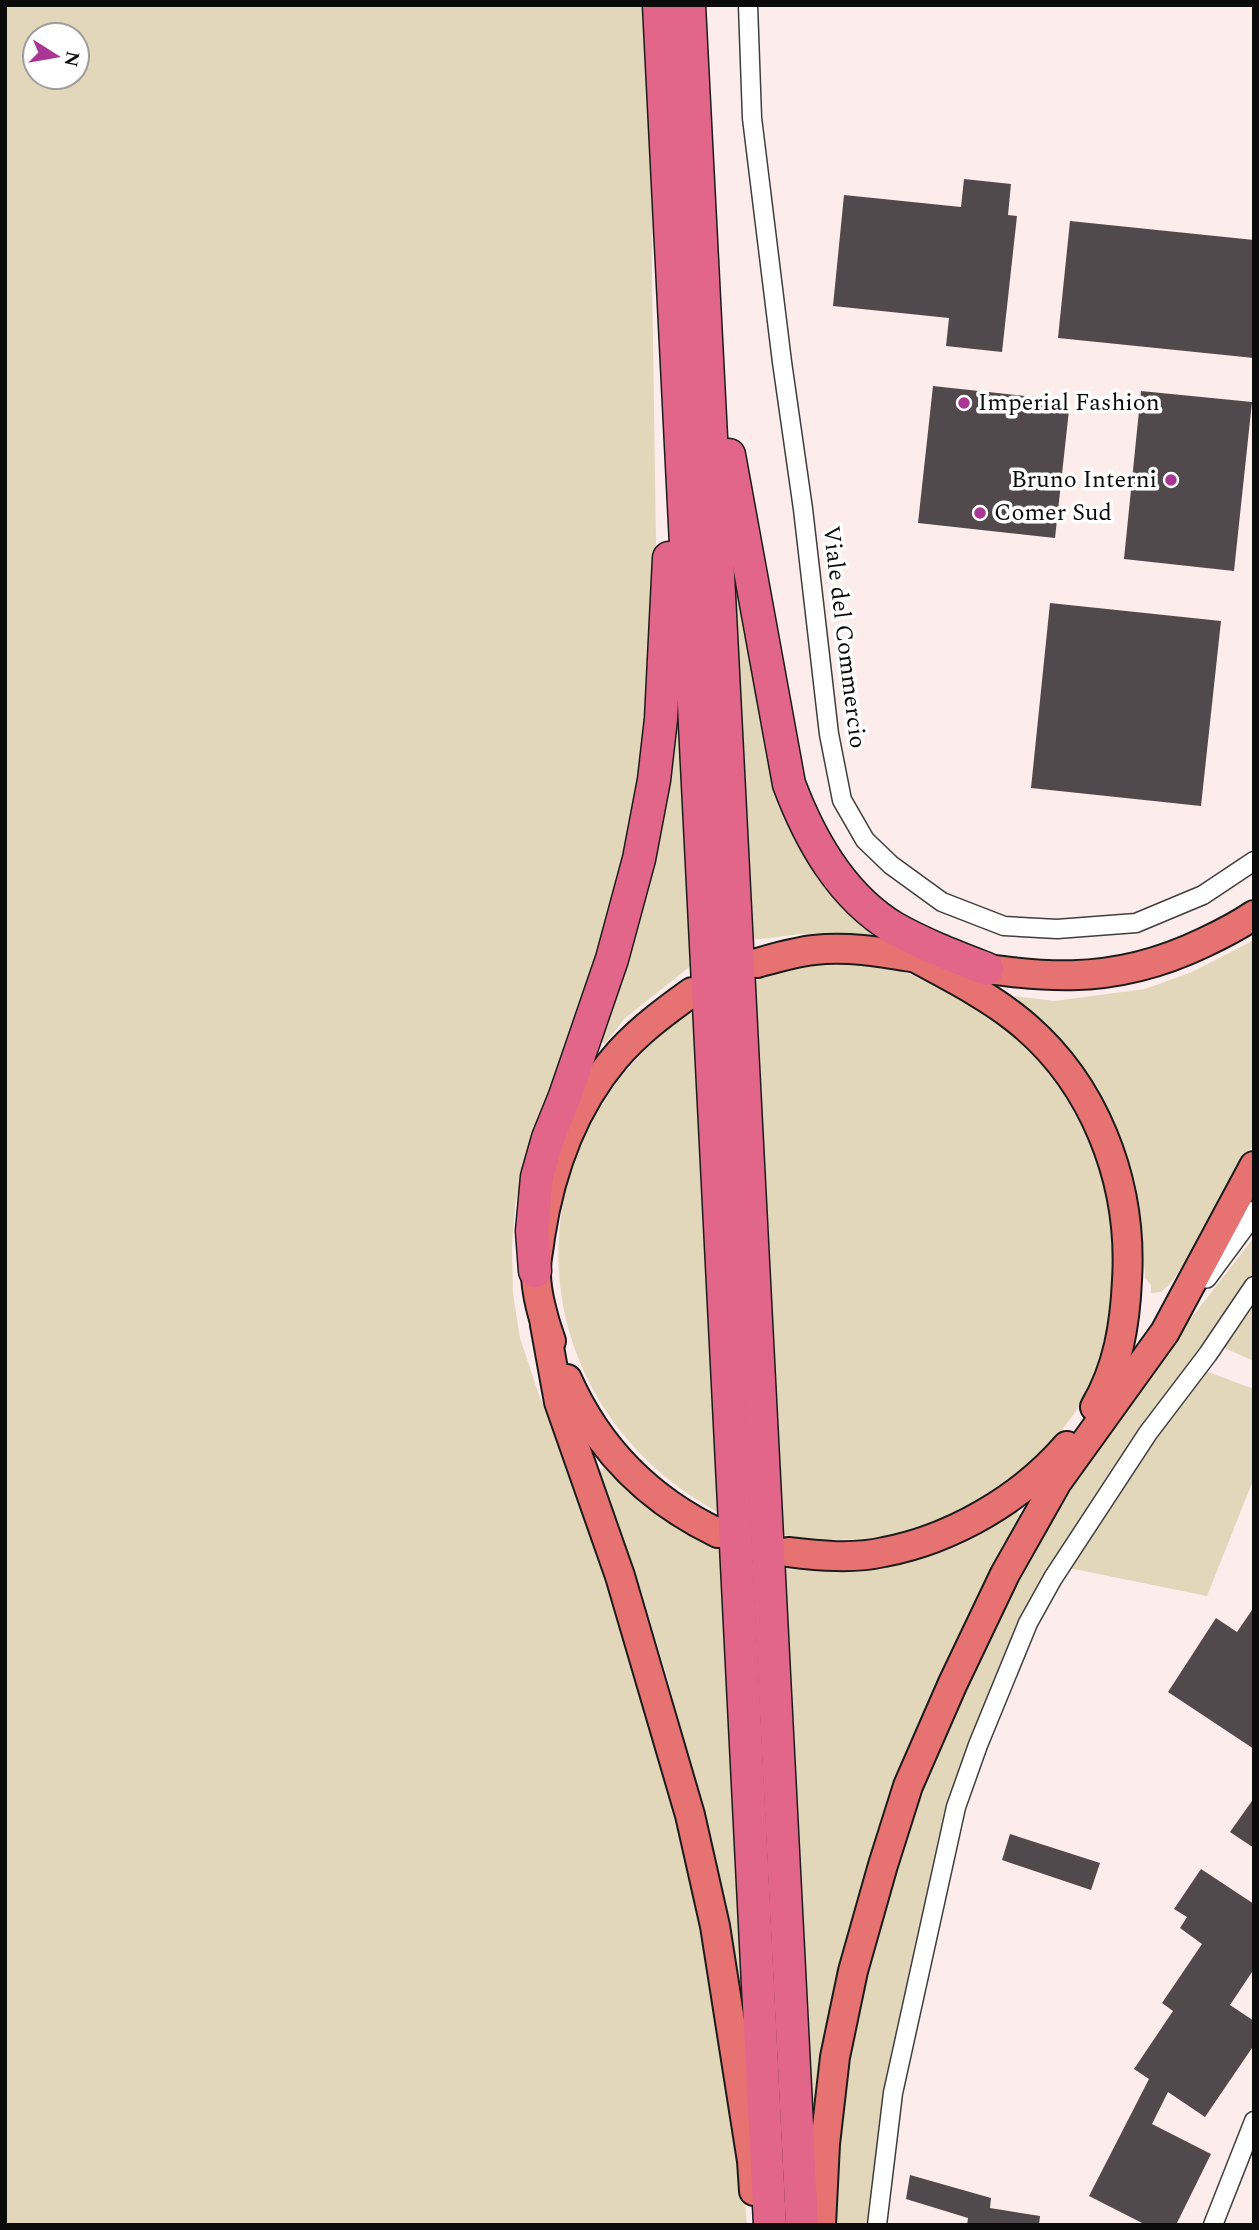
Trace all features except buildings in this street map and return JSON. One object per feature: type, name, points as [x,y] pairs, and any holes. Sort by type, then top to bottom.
[{"type":"highway","points":[[659,5],[770,2225]]},
{"type":"highway","points":[[689,5],[802,2225]]},
{"type":"highway","points":[[696,145],[710,240],[730,462],[789,784],[803,821],[823,857],[842,882],[868,908],[892,926],[928,946],[987,969]]},
{"type":"highway","points":[[535,1271],[532,1231],[537,1177],[548,1138],[612,959],[639,859],[654,780],[661,719],[668,584],[670,509],[662,314],[670,197]]},
{"type":"main road","points":[[757,963],[815,950],[869,951],[987,969],[1046,975],[1098,975],[1129,971],[1189,950],[1254,915]]},
{"type":"main road","points":[[788,1552],[836,1556],[872,1554],[909,1546],[982,1515],[1004,1501],[1055,1460],[1077,1434],[1097,1404],[1112,1373],[1121,1340],[1128,1233],[1122,1195],[1103,1134],[1072,1079],[1030,1031],[973,988],[915,957]]},
{"type":"main road","points":[[692,992],[666,1010],[631,1041],[587,1097],[558,1161],[544,1215],[535,1271],[559,1402],[620,1576],[690,1815],[715,1926],[752,2161],[756,2225]]},
{"type":"main road","points":[[821,2225],[825,2144],[835,2057],[853,1971],[908,1786],[1005,1574],[1057,1482],[1165,1332],[1254,1166]]},
{"type":"main road","points":[[545,1325],[573,1393],[610,1451],[641,1484],[659,1498],[697,1523],[718,1533]]},
{"type":"main road","points":[[1097,1404],[1144,1362]]},
{"type":"main road","points":[[1057,1482],[1077,1434]]},
{"type":"street","name":"Viale del Commercio","points":[[748,5],[752,118],[803,509],[829,734],[842,800],[865,840],[891,865],[942,902],[1004,926],[1056,929],[1136,923],[1203,895],[1254,861]]},
{"type":"street","points":[[1165,1332],[1254,1212]]},
{"type":"street","points":[[877,2225],[893,2092],[956,1807],[978,1745],[1028,1623],[1058,1569],[1148,1433],[1208,1354],[1254,1286]]},
{"type":"street","points":[[1213,2225],[1254,2121]]},
{"type":"shaded area","points":[[5,5],[645,5],[653,181],[656,541],[653,706],[628,840],[595,965],[527,1152],[515,1206],[513,1294],[520,1338],[539,1395],[616,1598],[697,1887],[739,2132],[747,2225],[5,2225]]},
{"type":"shaded area","points":[[735,580],[743,583],[781,789],[886,939],[842,933],[801,934],[752,940],[732,595]]},
{"type":"shaded area","points":[[678,663],[692,965],[624,1019],[605,1044],[596,1036]]},
{"type":"shaded area","points":[[1254,940],[1254,1143],[1192,1252],[1170,1284],[1161,1292],[1151,1293],[1151,1285],[1145,1278],[1137,1189],[1116,1128],[1091,1082],[1071,1054],[1014,996],[1054,1001],[1145,989],[1192,972]]},
{"type":"shaded area","points":[[842,964],[901,971],[952,993],[992,1018],[1027,1048],[1058,1084],[1082,1124],[1101,1167],[1112,1212],[1116,1259],[1106,1345],[1097,1373],[1063,1429],[1033,1461],[981,1500],[934,1523],[885,1536],[835,1540],[783,1535],[753,981],[797,968]]},
{"type":"shaded area","points":[[695,1009],[721,1514],[653,1466],[603,1407],[572,1340],[559,1269],[564,1197],[589,1127],[632,1064]]},
{"type":"shaded area","points":[[1254,1237],[1254,1271],[1119,1461],[1067,1538],[1032,1598],[956,1791],[870,2225],[832,2225],[848,2038],[923,1776],[990,1624],[1081,1469],[1138,1387]]},
{"type":"shaded area","points":[[1254,1300],[1254,1361],[1222,1347]]},
{"type":"shaded area","points":[[1203,1370],[1254,1389],[1254,1478],[1207,1596],[1069,1568],[1145,1448]]},
{"type":"shaded area","points":[[604,1468],[641,1502],[682,1530],[723,1552],[751,2068],[719,1883],[668,1680],[639,1584],[597,1473]]},
{"type":"shaded area","points":[[1016,1508],[1024,1522],[902,1769],[815,2141],[809,2132],[783,1569],[861,1568],[913,1560],[963,1544],[986,1531]]},
{"type":"place","name":"Imperial Fashion","points":[[964,403]]},
{"type":"place","name":"Bruno Interni","points":[[1171,480]]},
{"type":"place","name":"Comer Sud","points":[[980,513]]}]
